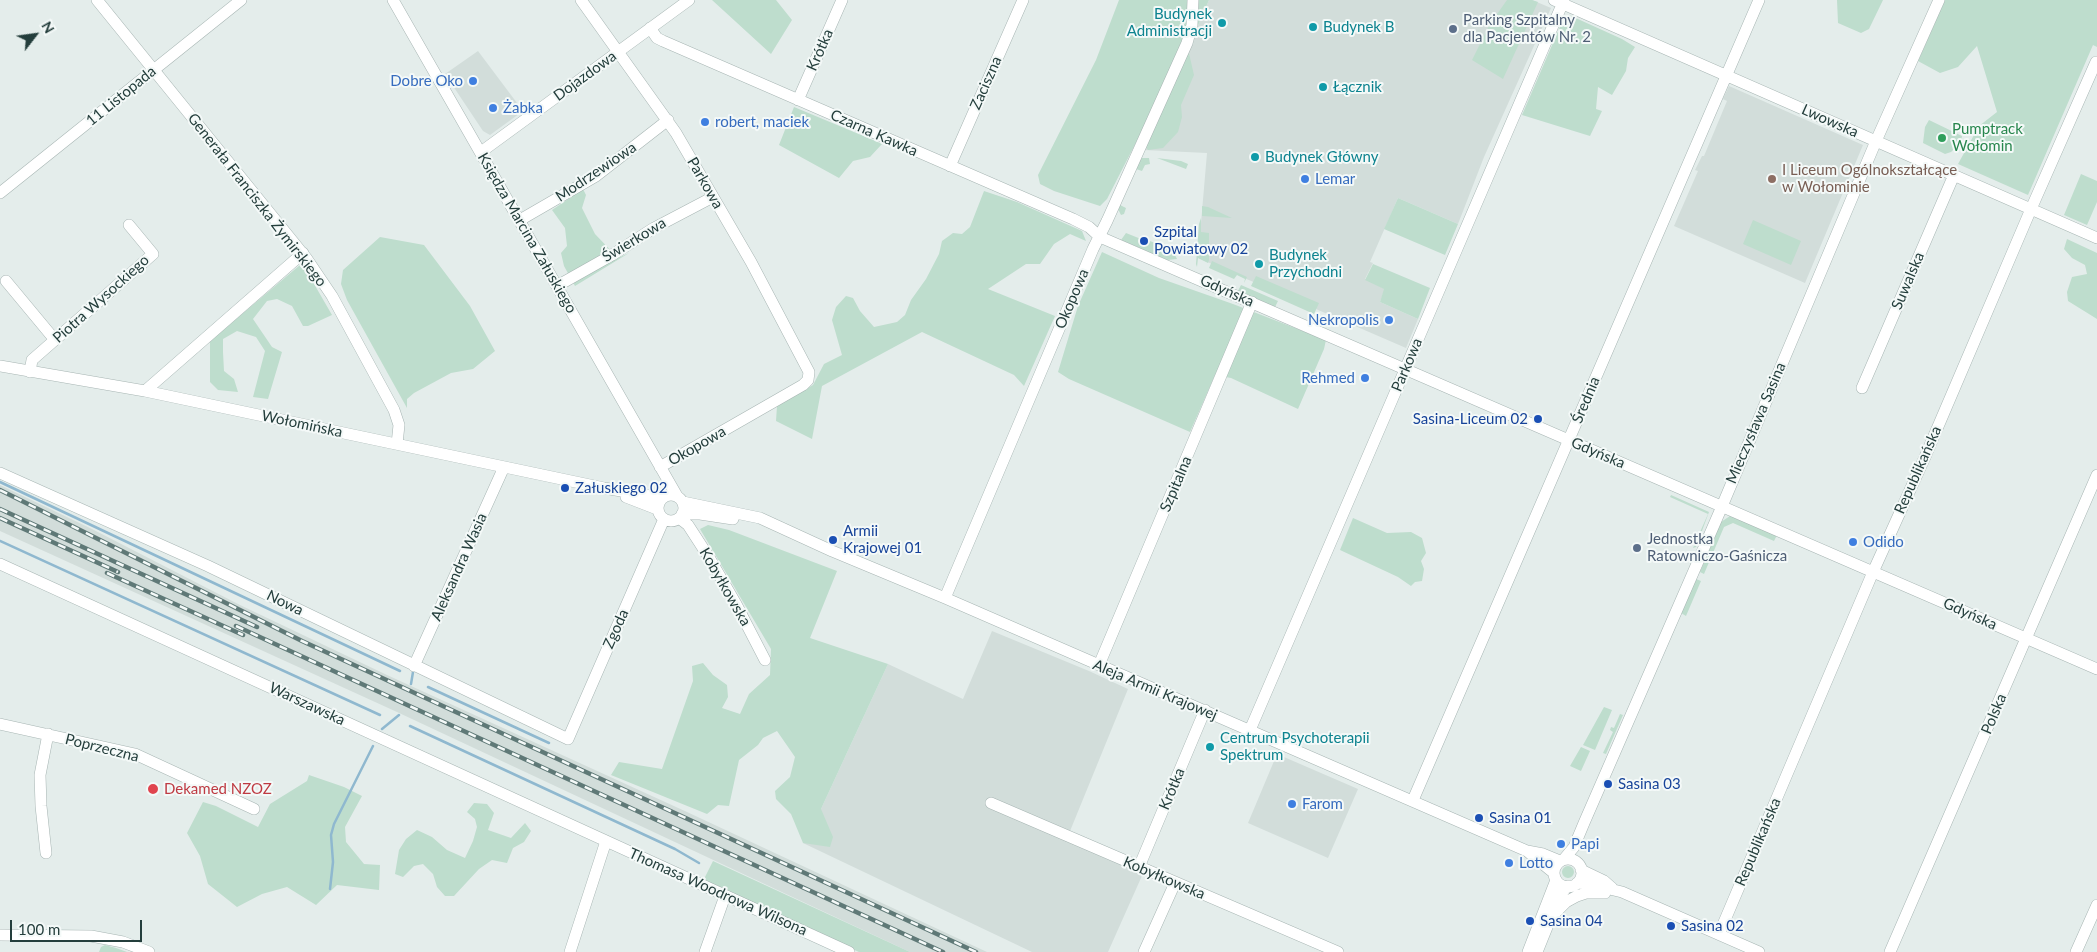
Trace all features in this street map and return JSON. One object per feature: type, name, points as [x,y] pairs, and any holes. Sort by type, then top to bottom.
[{"type":"street","name":"Generała Franciszka Żymirskiego","points":[[97,0],[303,253],[332,296],[394,410],[399,425],[397,444]]},
{"type":"street","name":"11 Listopada","points":[[0,192],[241,0]]},
{"type":"street","name":"Księdza Marcina Załuskiego","points":[[393,0],[680,499]]},
{"type":"street","name":"Parkowa","points":[[581,0],[668,120],[751,262],[807,368],[809,377]]},
{"type":"street","name":"Dojazdowa","points":[[481,152],[689,0]]},
{"type":"street","name":"Krótka","points":[[798,100],[842,0]]},
{"type":"street","name":"Zaciszna","points":[[950,166],[1023,0]]},
{"type":"street","name":"Okopowa","points":[[945,598],[1093,249],[1187,43],[1192,26],[1194,0]]},
{"type":"street","name":"Średnia","points":[[1413,800],[1759,0]]},
{"type":"street","name":"Mieczysława Sasina","points":[[1570,863],[1574,847],[1722,506],[1876,141],[1939,0]]},
{"type":"street","name":"Parkowa","points":[[1250,730],[1406,368],[1560,1]]},
{"type":"street","name":"Lwowska","points":[[1560,1],[2097,238]]},
{"type":"street","name":"Czarna Kawka","points":[[650,28],[657,38],[663,41],[1073,219],[1089,227],[1100,237]]},
{"type":"street","name":"Republikańska","points":[[1719,934],[1873,572],[1925,457],[2096,62]]},
{"type":"street","name":"Modrzewiowa","points":[[520,220],[602,172],[668,120]]},
{"type":"street","name":"Suwalska","points":[[1862,388],[1954,175]]},
{"type":"street","name":"Świerkowa","points":[[557,286],[612,255],[654,228],[712,197]]},
{"type":"street","name":"Piotra Wysockiego","points":[[30,372],[32,360],[153,254],[129,225]]},
{"type":"street","name":"Gdyńska","points":[[1100,237],[2097,669]]},
{"type":"street","points":[[145,391],[303,253]]},
{"type":"street","points":[[6,281],[55,340]]},
{"type":"street","name":"Szpitalna","points":[[1099,665],[1252,302]]},
{"type":"street","name":"Wołomińska","points":[[0,366],[145,391],[604,488],[680,499]]},
{"type":"street","name":"Okopowa","points":[[660,467],[803,385],[809,377]]},
{"type":"street","name":"Aleksandra Wasia","points":[[414,666],[504,467]]},
{"type":"street","name":"Księdza Marcina Załuskiego","points":[[660,467],[664,479],[663,497]]},
{"type":"street","name":"Nowa","points":[[0,473],[208,566],[568,740]]},
{"type":"street","name":"Polska","points":[[1890,952],[2097,475]]},
{"type":"street","name":"Wołomińska","points":[[604,488],[661,514]]},
{"type":"street","name":"Zgoda","points":[[568,740],[661,514],[663,497]]},
{"type":"street","points":[[680,499],[681,516]]},
{"type":"street","name":"Aleja Armii Krajowej","points":[[680,499],[760,518],[1527,851],[1570,863],[1604,881],[1618,891],[1759,952]]},
{"type":"street","name":"Aleja Armii Krajowej","points":[[661,514],[672,521],[681,516],[700,514],[783,529]]},
{"type":"street","name":"Kobyłkowska","points":[[681,516],[710,559],[765,660]]},
{"type":"street","name":"Warszawska","points":[[0,564],[610,843]]},
{"type":"street","name":"Krótka","points":[[1139,867],[1205,710]]},
{"type":"street","name":"Poprzeczna","points":[[0,724],[135,754],[254,809]]},
{"type":"street","points":[[46,853],[40,775],[48,734]]},
{"type":"street","name":"Kobyłkowska","points":[[992,803],[1338,952]]},
{"type":"street","points":[[570,952],[610,843]]},
{"type":"street","name":"Thomasa Woodrowa Wilsona","points":[[610,843],[849,952]]},
{"type":"street","name":"Aleja Armii Krajowej","points":[[1527,851],[1555,876]]},
{"type":"street","points":[[1528,952],[1555,876],[1556,865],[1570,863],[1580,878],[1561,893],[1537,952]]},
{"type":"street","points":[[1555,876],[1560,884],[1572,885]]},
{"type":"street","points":[[1144,952],[1175,883]]},
{"type":"street","name":"Aleja Armii Krajowej","points":[[1572,885],[1618,891]]},
{"type":"street","points":[[1552,916],[1566,902],[1581,894],[1618,891]]},
{"type":"street","points":[[705,952],[725,896]]},
{"type":"street","points":[[2076,952],[2097,905]]},
{"type":"street","points":[[0,934],[91,936],[123,942],[149,952]]},
{"type":"shaded area","points":[[1209,0],[1532,0],[1551,8],[1484,157],[1458,224],[1398,198],[1370,262],[1373,263],[1365,279],[1385,289],[1380,302],[1418,319],[1406,348],[1198,258],[1207,153],[1144,150]]},
{"type":"shaded area","points":[[478,51],[523,111],[490,135],[483,131],[445,74]]},
{"type":"shaded area","name":"I Liceum Ogólnokształcące w Wołominie","points":[[1729,86],[1863,145],[1805,283],[1674,226],[1698,171],[1695,170],[1702,156],[1704,156],[1727,101],[1723,99]]},
{"type":"shaded area","points":[[0,485],[92,529],[240,605],[387,675],[987,952],[910,952],[397,712],[0,531]]},
{"type":"shaded area","points":[[992,631],[1128,689],[1068,836],[1145,869],[1108,952],[1032,952],[803,843],[821,809],[888,664],[963,699]]},
{"type":"shaded area","points":[[1277,754],[1358,789],[1328,858],[1248,823]]},
{"type":"green space","points":[[712,0],[776,0],[792,20],[771,54]]},
{"type":"green space","points":[[1119,0],[1209,0],[1188,49],[1194,75],[1181,105],[1182,117],[1178,132],[1163,148],[1148,150],[1146,147],[1148,119],[1107,199],[1100,206],[1054,191],[1040,184],[1038,175],[1096,60]]},
{"type":"green space","points":[[1507,0],[1532,0],[1538,2],[1503,79],[1472,60],[1490,24]]},
{"type":"green space","points":[[1837,0],[1883,0],[1869,29],[1861,33],[1838,23]]},
{"type":"green space","points":[[1945,0],[2097,0],[2097,47],[2093,45],[2028,195],[1958,164],[1979,126],[1997,112],[1977,46],[1958,67],[1940,73],[1918,61]]},
{"type":"green space","points":[[1569,15],[1622,39],[1635,47],[1628,58],[1626,71],[1612,95],[1598,87],[1596,109],[1602,111],[1590,136],[1522,115],[1562,22]]},
{"type":"green space","points":[[794,107],[882,144],[870,157],[853,161],[839,178],[779,145]]},
{"type":"green space","name":"Pumptrack Wołomin","points":[[1929,120],[1962,136],[1961,142],[1951,152],[1945,154],[1923,143],[1925,127]]},
{"type":"green space","points":[[1142,158],[1149,158],[1150,164],[1145,165],[1142,171],[1136,169],[1120,205],[1126,208],[1124,214],[1121,215],[1118,209],[1138,161]]},
{"type":"green space","points":[[1157,158],[1181,161],[1188,164],[1186,169]]},
{"type":"green space","points":[[2081,174],[2097,181],[2097,202],[2087,225],[2064,215]]},
{"type":"green space","points":[[583,189],[586,195],[582,208],[595,234],[618,258],[629,253],[575,286],[564,266],[561,253],[567,246],[565,228],[552,210]]},
{"type":"green space","points":[[984,191],[1017,202],[1082,231],[1086,241],[1070,234],[1054,244],[1040,264],[1026,264],[988,289],[1055,316],[1024,386],[1014,375],[922,332],[822,386],[812,439],[776,421],[777,406],[813,385],[824,364],[842,355],[832,320],[836,307],[846,296],[853,298],[860,311],[874,327],[897,322],[905,315],[911,300],[926,279],[939,254],[942,241],[953,233],[962,234],[970,227]]},
{"type":"green space","points":[[1398,198],[1458,224],[1445,255],[1384,229]]},
{"type":"green space","points":[[1202,206],[1208,207],[1232,218],[1202,216]]},
{"type":"green space","points":[[1201,218],[1201,232],[1209,233],[1209,260],[1208,263],[1198,258],[1197,267],[1199,224]]},
{"type":"green space","points":[[1753,220],[1801,241],[1791,265],[1743,244]]},
{"type":"green space","points":[[1126,233],[1146,243],[1147,240],[1172,249],[1177,259],[1167,260],[1121,240]]},
{"type":"green space","points":[[380,237],[424,245],[470,306],[495,351],[473,369],[451,373],[414,393],[407,399],[407,408],[347,300],[341,284],[343,270]]},
{"type":"green space","points":[[2067,239],[2097,253],[2097,319],[2068,301],[2067,292],[2072,277],[2087,274],[2085,265],[2072,258],[2064,249]]},
{"type":"green space","points":[[1102,252],[1159,278],[1326,340],[1324,349],[1298,409],[1231,378],[1215,375],[1190,432],[1069,379],[1058,372],[1078,306]]},
{"type":"green space","points":[[1212,261],[1247,277],[1244,283],[1245,279],[1237,275],[1234,279],[1209,268]]},
{"type":"green space","points":[[1373,264],[1430,288],[1418,319],[1380,302],[1384,289],[1365,280]]},
{"type":"green space","points":[[300,265],[306,270],[332,315],[308,326],[303,326],[292,306],[277,299],[267,301],[253,319],[272,347],[282,352],[268,399],[253,397],[265,351],[256,337],[237,331],[223,339],[223,352],[224,371],[234,379],[238,392],[218,390],[210,382],[210,341]]},
{"type":"green space","points":[[1256,276],[1319,303],[1314,314],[1251,286]]},
{"type":"green space","points":[[1241,285],[1278,301],[1275,307],[1238,291]]},
{"type":"green space","points":[[1671,495],[1709,512],[1696,547],[1693,548],[1708,514],[1670,497]]},
{"type":"green space","points":[[1730,516],[1777,535],[1774,541],[1733,523],[1724,527],[1704,574],[1700,572],[1721,522]]},
{"type":"green space","points":[[1353,518],[1387,533],[1411,532],[1422,538],[1426,553],[1421,561],[1424,569],[1422,581],[1415,582],[1411,586],[1398,577],[1340,550]]},
{"type":"green space","points":[[708,525],[729,530],[837,571],[810,638],[888,664],[821,809],[833,837],[830,847],[803,843],[791,814],[776,799],[775,791],[790,777],[795,757],[777,731],[763,738],[758,745],[739,760],[729,806],[718,805],[707,814],[611,775],[619,762],[662,769],[693,681],[692,666],[703,663],[713,675],[727,685],[728,697],[722,708],[740,714],[749,694],[770,675],[771,649],[700,529]]},
{"type":"green space","points":[[1696,579],[1701,581],[1686,616],[1681,613]]},
{"type":"green space","points":[[1604,707],[1612,710],[1595,750],[1583,745]]},
{"type":"green space","points":[[1620,714],[1623,715],[1606,754],[1603,753],[1613,732],[1610,730],[1611,727],[1614,728]]},
{"type":"green space","points":[[1581,747],[1590,751],[1581,771],[1570,766]]},
{"type":"green space","points":[[309,775],[344,787],[362,796],[345,827],[346,842],[364,864],[380,865],[379,890],[337,885],[316,905],[287,887],[262,894],[237,907],[208,884],[200,856],[187,833],[203,802],[216,806],[258,827],[270,804],[307,781]]},
{"type":"green space","points":[[474,803],[487,804],[494,813],[488,830],[511,838],[525,823],[531,831],[524,842],[513,848],[507,863],[492,860],[479,869],[454,896],[445,896],[437,887],[433,874],[423,864],[414,866],[403,877],[395,874],[399,850],[406,839],[417,830],[432,837],[447,850],[465,858],[477,827],[475,819],[467,812]]},
{"type":"green space","points":[[713,861],[910,952],[859,952],[703,881]]},
{"type":"green space","points":[[1568,866],[1574,872],[1568,878],[1562,872]]},
{"type":"green space","points":[[105,945],[127,952],[99,952],[101,947]]},
{"type":"waterway","points":[[0,482],[400,671]]},
{"type":"waterway","points":[[0,541],[380,715]]},
{"type":"waterway","points":[[411,684],[413,672]]},
{"type":"waterway","points":[[428,687],[549,743]]},
{"type":"waterway","points":[[382,729],[399,715]]},
{"type":"waterway","points":[[410,726],[675,849],[699,863]]},
{"type":"waterway","points":[[330,889],[333,862],[331,835],[334,824],[373,746]]},
{"type":"railway","points":[[0,490],[302,641],[976,952]]},
{"type":"railway","points":[[0,509],[257,627]]},
{"type":"railway","points":[[0,518],[118,572]]},
{"type":"railway","points":[[107,573],[243,635]]},
{"type":"railway","points":[[236,626],[943,952]]},
{"type":"place","name":"Budynek Administracji","points":[[1222,23]]},
{"type":"place","name":"Budynek B","points":[[1313,27]]},
{"type":"place","name":"Parking Szpitalny dla Pacjentów Nr. 2","points":[[1453,29]]},
{"type":"place","name":"Dobre Oko","points":[[473,81]]},
{"type":"place","name":"Łącznik","points":[[1323,87]]},
{"type":"place","name":"Żabka","points":[[493,108]]},
{"type":"place","name":"robert, maciek","points":[[705,122]]},
{"type":"place","name":"Pumptrack Wołomin","points":[[1942,138]]},
{"type":"place","name":"Budynek Główny","points":[[1255,157]]},
{"type":"place","name":"Lemar","points":[[1305,179]]},
{"type":"place","name":"I Liceum Ogólnokształcące w Wołominie","points":[[1772,179]]},
{"type":"place","name":"Szpital Powiatowy 02","points":[[1144,241]]},
{"type":"place","name":"Budynek Przychodni","points":[[1259,264]]},
{"type":"place","name":"Nekropolis","points":[[1389,320]]},
{"type":"place","name":"Rehmed","points":[[1365,378]]},
{"type":"place","name":"Sasina-Liceum 02","points":[[1538,419]]},
{"type":"place","name":"Załuskiego 02","points":[[565,488]]},
{"type":"place","name":"Armii Krajowej 01","points":[[833,540]]},
{"type":"place","name":"Odido","points":[[1853,542]]},
{"type":"place","name":"Jednostka Ratowniczo-Gaśnicza","points":[[1637,548]]},
{"type":"place","name":"Centrum Psychoterapii Spektrum","points":[[1210,747]]},
{"type":"place","name":"Sasina 03","points":[[1608,784]]},
{"type":"place","name":"Dekamed NZOZ","points":[[153,789]]},
{"type":"place","name":"Farom","points":[[1292,804]]},
{"type":"place","name":"Sasina 01","points":[[1479,818]]},
{"type":"place","name":"Papi","points":[[1561,844]]},
{"type":"place","name":"Lotto","points":[[1509,863]]},
{"type":"place","name":"Sasina 04","points":[[1530,921]]},
{"type":"place","name":"Sasina 02","points":[[1671,926]]}]
